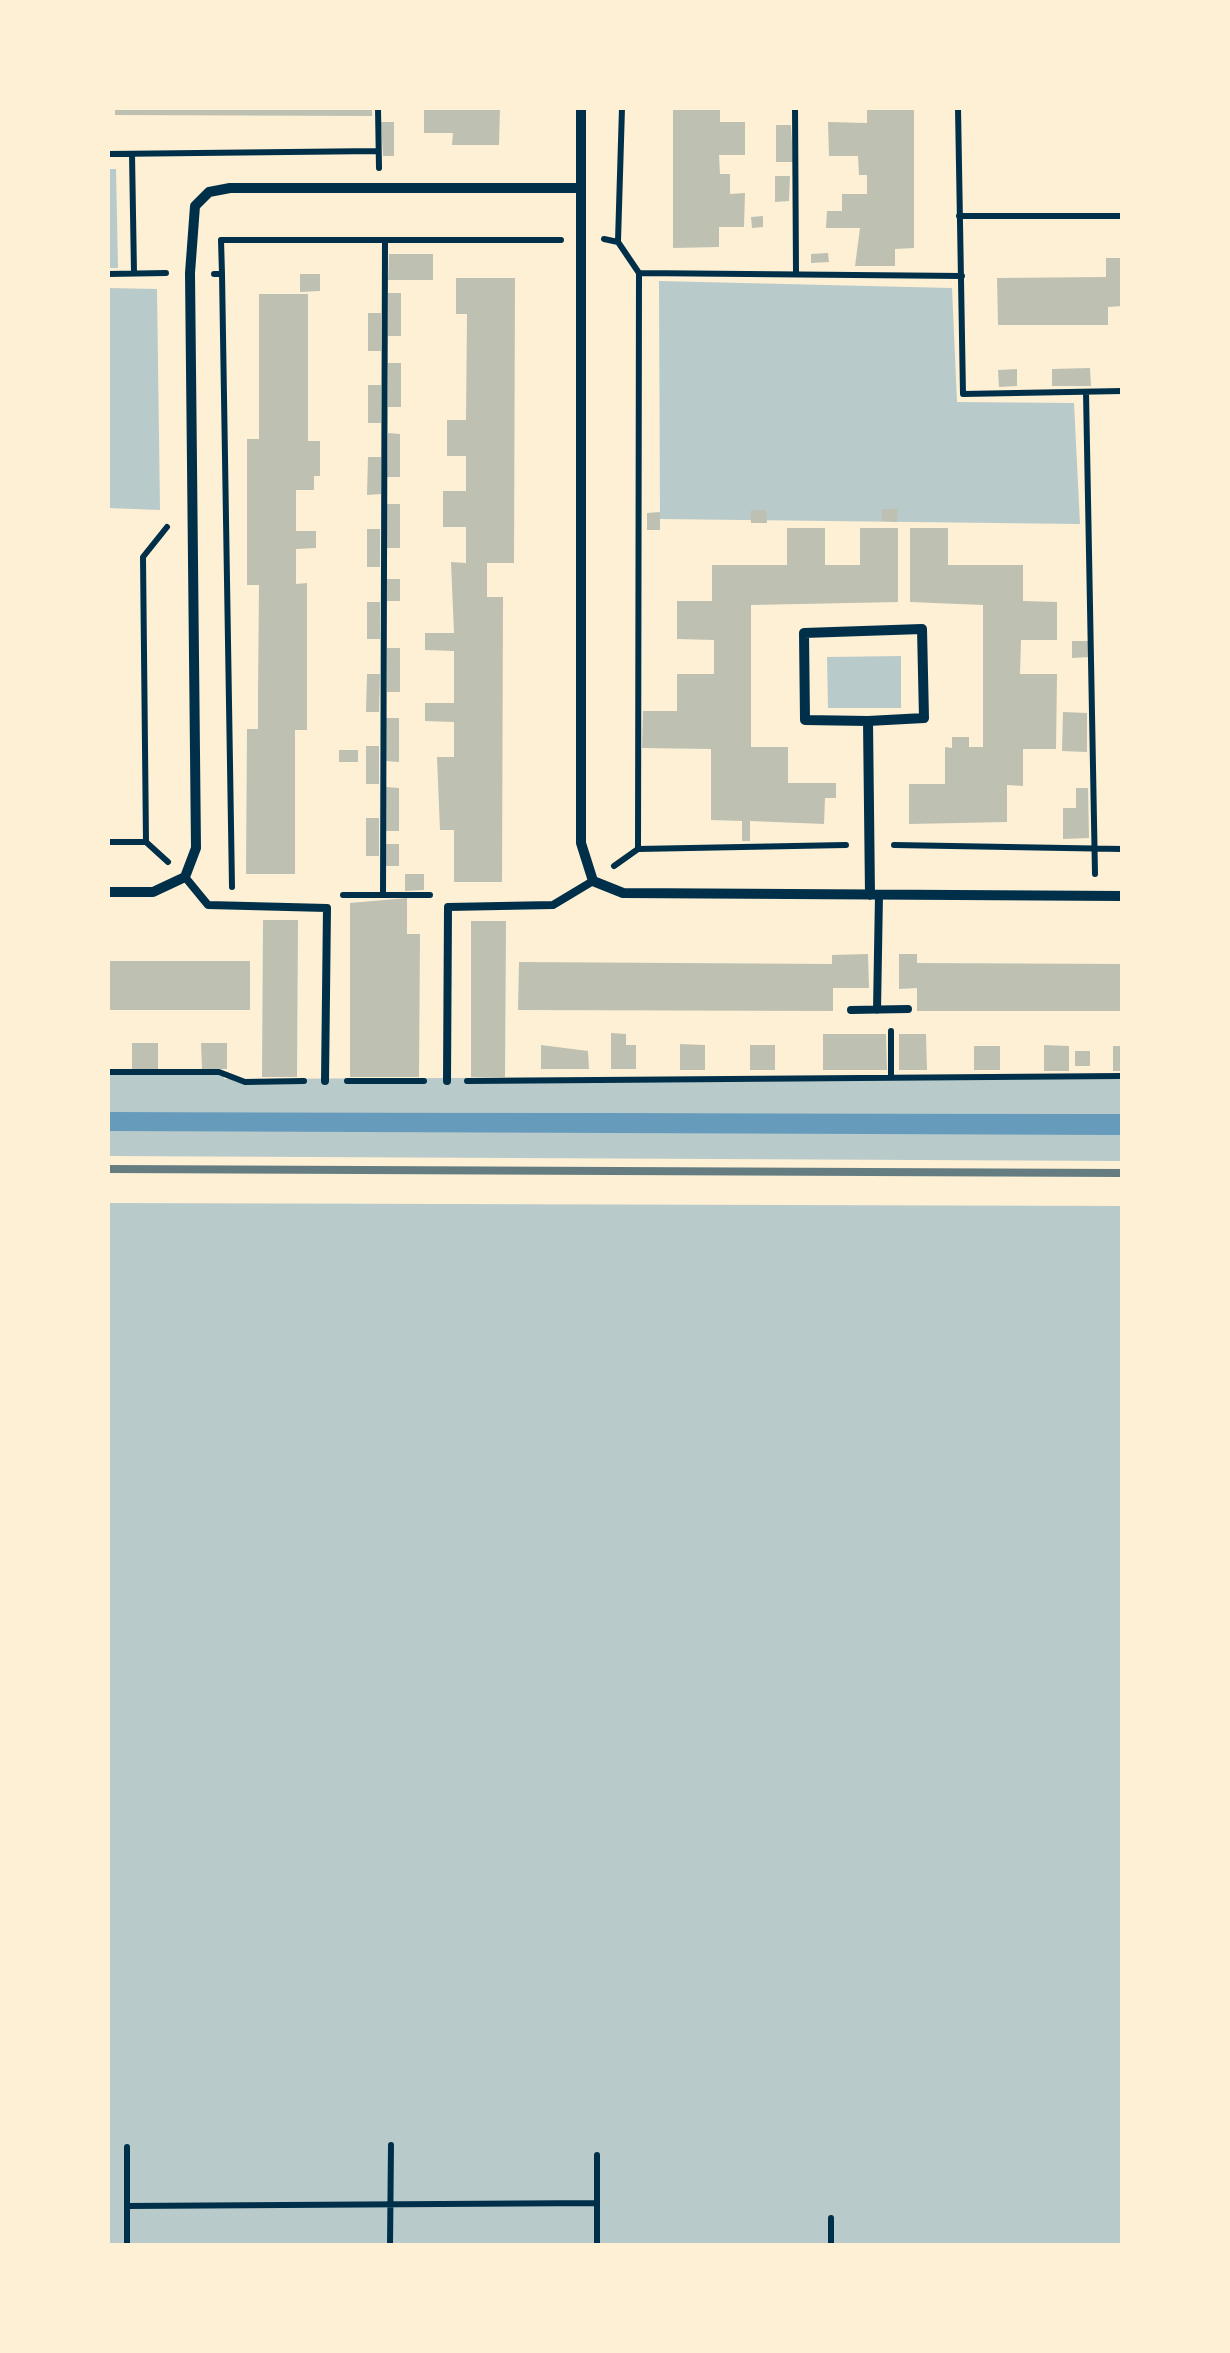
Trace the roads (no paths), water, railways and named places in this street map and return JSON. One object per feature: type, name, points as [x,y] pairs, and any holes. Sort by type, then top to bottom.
[{"type":"street","points":[[582,108],[581,843],[593,881],[623,893],[1122,896]]},
{"type":"street","points":[[108,892],[153,892],[185,877],[196,848],[192,215],[208,192],[581,188]]},
{"type":"street","points":[[922,629],[924,718],[868,721],[805,720],[804,633],[922,629]]},
{"type":"street","points":[[868,721],[875,895]]},
{"type":"lane","points":[[185,877],[208,905],[327,908],[326,1081]]},
{"type":"lane","points":[[447,1081],[448,907],[552,906],[593,881]]},
{"type":"lane","points":[[875,895],[877,1010]]},
{"type":"lane","points":[[851,1010],[908,1009]]},
{"type":"water","points":[[108,1112],[1122,1114],[1122,1135],[108,1131]]},
{"type":"railway","points":[[108,1169],[1122,1173]]}]
